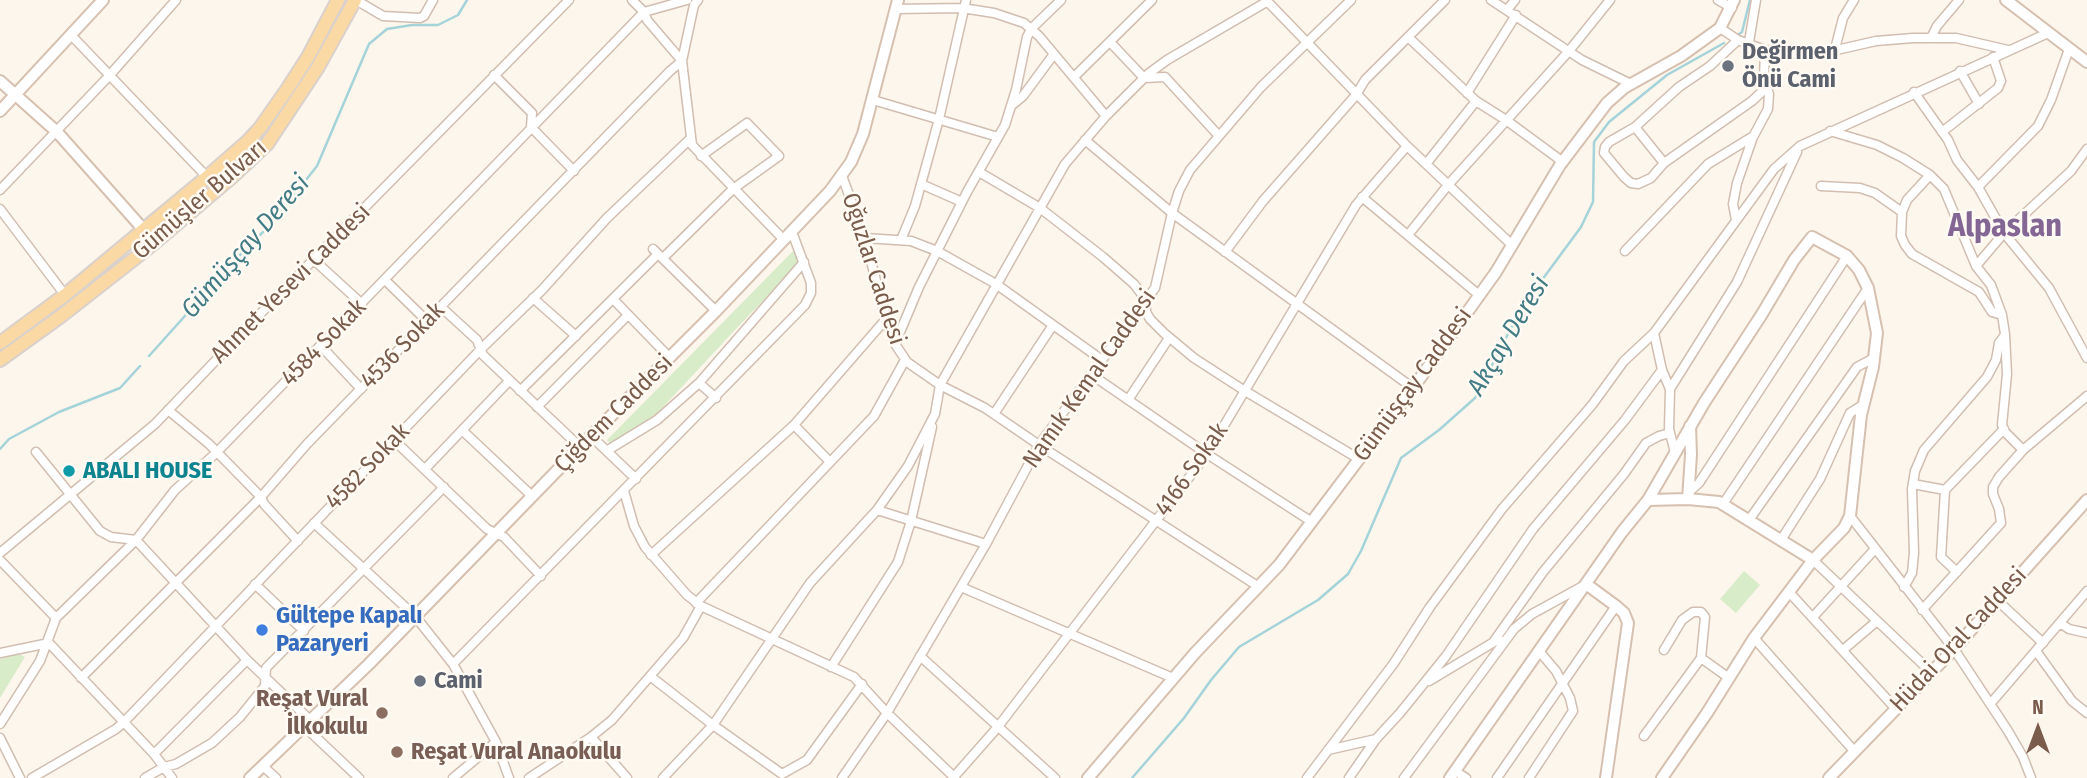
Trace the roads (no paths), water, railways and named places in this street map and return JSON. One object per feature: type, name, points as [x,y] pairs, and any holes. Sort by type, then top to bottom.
[{"type":"main road","name":"Gümüşler Bulvarı","points":[[0,343],[65,295],[207,177],[260,128],[308,57],[338,0]]},
{"type":"main road","name":"Gümüşler Bulvarı","points":[[0,360],[155,242],[267,144],[318,67],[355,0]]},
{"type":"main road","points":[[143,229],[142,241],[145,244],[155,242]]},
{"type":"street","points":[[0,111],[103,0]]},
{"type":"street","points":[[0,190],[109,76],[176,0]]},
{"type":"street","points":[[355,0],[383,16],[420,18],[433,0]]},
{"type":"street","name":"Ahmet Yesevi Caddesi","points":[[0,553],[155,424],[569,0]]},
{"type":"street","points":[[632,0],[682,61]]},
{"type":"street","name":"4584 Sokak","points":[[56,618],[136,540],[175,490],[216,453],[321,346],[644,12],[687,0]]},
{"type":"street","points":[[453,664],[716,398],[805,305],[811,293],[811,283],[804,262],[788,236],[733,189],[692,145],[682,61],[694,5],[698,0]]},
{"type":"street","points":[[895,344],[937,251],[1005,125],[1027,37],[1062,0]]},
{"type":"street","points":[[1074,77],[1152,0]]},
{"type":"street","name":"Namık Kemal Caddesi","points":[[842,778],[887,713],[986,544],[1039,445],[1155,288],[1172,213],[1184,180],[1261,88],[1351,0]]},
{"type":"street","points":[[1225,252],[1263,201],[1356,95],[1365,80],[1445,0]]},
{"type":"street","points":[[1491,0],[1582,60],[1631,83]]},
{"type":"street","points":[[1507,10],[1515,0]]},
{"type":"street","points":[[1408,235],[1448,185],[1569,51],[1610,0]]},
{"type":"street","points":[[1718,0],[1733,4]]},
{"type":"street","points":[[1749,42],[1756,0]]},
{"type":"street","points":[[1835,49],[1843,18],[1854,0]]},
{"type":"street","points":[[1931,37],[1959,0]]},
{"type":"street","points":[[2006,0],[2087,62]]},
{"type":"street","points":[[831,667],[898,562],[911,521],[940,385],[1065,164],[1106,116],[1144,78],[1167,60],[1267,1],[1407,146],[1512,245]]},
{"type":"street","points":[[901,240],[921,184],[939,119],[964,4]]},
{"type":"street","points":[[897,5],[964,4],[1010,18],[1032,29],[1106,116]]},
{"type":"street","name":"Gümüşçay Caddesi","points":[[1088,778],[1195,653],[1279,565],[1413,388],[1479,295],[1563,162],[1608,103],[1631,83],[1681,56],[1720,27],[1733,4]]},
{"type":"street","name":"Çiğdem Caddesi","points":[[250,778],[415,617],[590,436],[670,358],[842,176],[860,142],[897,5]]},
{"type":"street","points":[[1467,93],[1516,15]]},
{"type":"street","points":[[1720,27],[1738,40],[1765,50],[1819,54],[1889,39],[1931,37],[1956,38],[2008,50]]},
{"type":"street","points":[[1307,778],[1394,663],[1430,607],[1502,509],[1592,405],[1624,361],[1654,333],[1774,169],[1800,146],[1830,131],[2048,33]]},
{"type":"street","points":[[71,35],[207,177]]},
{"type":"street","points":[[1408,37],[1476,101],[1563,162]]},
{"type":"street","points":[[1738,40],[1710,66],[1679,87],[1635,127],[1609,142],[1604,153],[1631,183],[1638,184],[1651,178],[1664,163],[1752,101],[1767,87]]},
{"type":"street","points":[[1110,41],[1144,78]]},
{"type":"street","points":[[1978,187],[2038,127],[2051,100],[2069,49]]},
{"type":"street","points":[[1736,220],[1733,204],[1753,137],[1768,109],[1769,94],[1764,79],[1765,50]]},
{"type":"street","points":[[1011,106],[1023,96],[1054,54]]},
{"type":"street","points":[[1942,132],[1998,88],[2001,80],[1993,57]]},
{"type":"street","name":"4536 Sokak","points":[[81,678],[261,497],[307,444],[682,61]]},
{"type":"street","points":[[1960,71],[1979,104]]},
{"type":"street","points":[[494,75],[533,113],[531,127],[574,171]]},
{"type":"street","points":[[1144,78],[1165,77],[1219,135]]},
{"type":"street","points":[[0,81],[57,132],[143,229]]},
{"type":"street","points":[[1914,92],[1942,132],[1957,160],[1978,187],[2004,233],[2049,288],[2087,359]]},
{"type":"street","points":[[873,100],[998,137]]},
{"type":"street","points":[[1426,164],[1476,101]]},
{"type":"street","points":[[520,391],[658,254],[733,189],[779,156],[747,122],[701,156]]},
{"type":"street","points":[[1635,127],[1664,163]]},
{"type":"street","points":[[1830,131],[1877,145],[1930,175],[1944,189],[1976,266],[1991,285],[2002,315],[2006,334],[2007,374],[2002,413],[2004,429],[2012,441],[2023,450]]},
{"type":"street","points":[[1625,251],[1708,164],[1753,137]]},
{"type":"street","name":"4582 Sokak","points":[[32,778],[124,722],[607,218],[690,139]]},
{"type":"street","points":[[1085,140],[1172,213],[1413,388]]},
{"type":"street","name":"4166 Sokak","points":[[954,778],[997,728],[1207,454],[1295,304],[1362,197],[1407,146]]},
{"type":"street","points":[[1670,389],[1737,282],[1800,146]]},
{"type":"street","points":[[1976,266],[2004,233],[2071,171],[2087,149]]},
{"type":"street","points":[[979,172],[1040,208],[1103,257],[1134,284],[1146,300],[1146,312],[1150,319],[1194,358],[1359,459]]},
{"type":"street","points":[[1930,175],[1907,200],[1902,212],[1901,236],[1912,254],[1979,292],[1992,312],[2002,315]]},
{"type":"street","name":"Oğuzlar Caddesi","points":[[842,176],[864,238],[886,319],[895,344],[905,360],[940,385],[994,414],[1259,587]]},
{"type":"street","points":[[921,184],[962,202]]},
{"type":"street","points":[[1821,186],[1860,188],[1875,193],[1902,212]]},
{"type":"street","points":[[1362,197],[1479,295]]},
{"type":"street","points":[[0,209],[65,295]]},
{"type":"street","points":[[1466,778],[1452,774],[1648,500],[1690,426],[1794,260],[1812,237],[1847,256],[1859,270],[1868,288],[1877,333],[1853,469],[1850,516],[1844,528],[1813,560],[1754,638],[1662,778]]},
{"type":"street","points":[[864,238],[911,241],[937,251],[996,284],[1102,360]]},
{"type":"street","points":[[658,254],[716,311]]},
{"type":"street","points":[[1688,496],[1847,256]]},
{"type":"street","points":[[314,260],[362,304]]},
{"type":"street","points":[[608,450],[657,420],[699,383],[804,262]]},
{"type":"street","points":[[385,280],[427,321]]},
{"type":"street","points":[[1723,504],[1868,288]]},
{"type":"street","points":[[533,298],[576,336]]},
{"type":"street","points":[[613,299],[670,358]]},
{"type":"street","points":[[441,307],[477,340],[483,355],[580,447]]},
{"type":"street","points":[[537,407],[628,315]]},
{"type":"street","points":[[652,555],[794,425],[886,319]]},
{"type":"street","points":[[994,414],[1053,325]]},
{"type":"street","points":[[1654,333],[1662,370],[1670,389],[1670,433],[1675,453]]},
{"type":"street","points":[[1904,587],[1912,573],[1914,553],[1915,471],[1924,450],[1987,377],[1996,360],[1999,343],[2006,334]]},
{"type":"street","points":[[1128,400],[1169,338]]},
{"type":"street","points":[[321,346],[361,389]]},
{"type":"street","points":[[1749,520],[1857,367],[1874,358]]},
{"type":"street","points":[[528,778],[592,737],[612,720],[683,638],[699,605],[874,416],[905,360]]},
{"type":"street","points":[[1349,778],[1376,739],[1454,646],[1533,529],[1625,420],[1662,370]]},
{"type":"street","points":[[1092,375],[1312,522]]},
{"type":"street","points":[[425,469],[509,381]]},
{"type":"street","points":[[699,383],[716,398]]},
{"type":"street","points":[[1922,610],[2001,523],[1993,487],[2023,450],[2087,396]]},
{"type":"street","points":[[1781,540],[1820,479],[1850,413],[1863,405]]},
{"type":"street","points":[[168,410],[209,444],[261,497],[264,504],[298,541]]},
{"type":"street","points":[[663,778],[713,725],[810,583],[877,510],[908,466],[935,414]]},
{"type":"street","points":[[794,425],[830,462]]},
{"type":"street","points":[[1688,496],[1690,426]]},
{"type":"street","points":[[1957,572],[1941,557],[1945,490],[2004,429]]},
{"type":"street","points":[[463,431],[531,496]]},
{"type":"street","points":[[1494,641],[1543,572],[1624,474],[1646,443],[1670,433]]},
{"type":"street","points":[[590,436],[608,450],[636,480]]},
{"type":"street","points":[[396,437],[398,444],[487,529],[504,537],[541,576]]},
{"type":"street","points":[[36,452],[104,534],[136,540],[359,778]]},
{"type":"street","points":[[1913,484],[1945,490]]},
{"type":"street","points":[[145,778],[212,743],[240,717],[265,686],[266,667],[444,487]]},
{"type":"street","points":[[624,491],[634,526],[652,555],[673,581],[699,605],[854,677],[954,778]]},
{"type":"street","points":[[1648,500],[1688,496],[1723,504],[1813,560],[1931,672]]},
{"type":"street","name":"Hüdai Oral Caddesi","points":[[1829,778],[1954,649],[2086,504]]},
{"type":"street","points":[[877,510],[986,544]]},
{"type":"street","points":[[1850,516],[1954,649],[2023,757],[2031,778]]},
{"type":"street","points":[[314,523],[415,617],[453,664],[496,742],[509,778]]},
{"type":"street","points":[[1813,617],[1875,549]]},
{"type":"street","points":[[0,560],[56,618],[49,643],[40,661],[0,724]]},
{"type":"street","points":[[255,584],[304,631]]},
{"type":"street","points":[[1423,684],[1514,629],[1532,614],[1586,584]]},
{"type":"street","points":[[1586,584],[1616,606],[1628,623],[1627,648],[1606,778]]},
{"type":"street","points":[[961,587],[1173,678]]},
{"type":"street","points":[[1991,704],[2087,591]]},
{"type":"street","points":[[1789,592],[1896,709]]},
{"type":"street","points":[[1997,600],[2043,643]]},
{"type":"street","points":[[1497,778],[1616,606]]},
{"type":"street","points":[[1644,736],[1701,658],[1705,617],[1701,612],[1693,612],[1682,620],[1664,650]]},
{"type":"street","points":[[1843,650],[1877,621]]},
{"type":"street","points":[[2060,623],[2068,629],[2087,633]]},
{"type":"street","points":[[1404,778],[1514,629]]},
{"type":"street","points":[[1754,638],[1855,752]]},
{"type":"street","points":[[49,643],[154,754],[172,778]]},
{"type":"street","points":[[0,653],[49,643]]},
{"type":"street","points":[[1529,778],[1573,711],[1570,698],[1556,671],[1539,651]]},
{"type":"street","points":[[2036,651],[2072,701],[2087,713]]},
{"type":"street","points":[[920,656],[1055,778]]},
{"type":"street","points":[[1701,658],[1729,678]]},
{"type":"street","points":[[154,754],[247,660]]},
{"type":"street","points":[[650,676],[779,776],[807,760],[862,684]]},
{"type":"street","points":[[592,737],[627,778]]},
{"type":"street","points":[[0,738],[20,778]]},
{"type":"street","points":[[1328,750],[1376,739]]},
{"type":"street","points":[[453,778],[496,742]]},
{"type":"street","points":[[264,767],[276,778]]},
{"type":"waterway","name":"Gümüşçay Deresi","points":[[149,356],[272,223],[317,166],[369,44],[387,29],[438,25],[458,15],[467,0]]},
{"type":"waterway","name":"Akçay Deresi","points":[[1739,34],[1742,32],[1750,0]]},
{"type":"waterway","name":"Akçay Deresi","points":[[1132,778],[1184,718],[1239,647],[1318,600],[1348,574],[1361,551],[1401,458],[1439,430],[1475,398],[1522,307],[1581,227],[1593,202],[1594,142],[1609,122],[1667,75],[1724,43]]},
{"type":"waterway","name":"Gümüşçay Deresi","points":[[0,449],[9,439],[59,412],[120,388],[140,366]]},
{"type":"place","name":"Değirmen Önü Cami","points":[[1728,66]]},
{"type":"place","name":"ABALI HOUSE","points":[[69,471]]},
{"type":"place","name":"Gültepe Kapalı Pazaryeri","points":[[262,630]]},
{"type":"place","name":"Cami","points":[[420,681]]},
{"type":"place","name":"Reşat Vural İlkokulu","points":[[382,713]]},
{"type":"place","name":"Reşat Vural Anaokulu","points":[[397,752]]},
{"type":"district","name":"Alpaslan","points":[[2005,227]]}]
